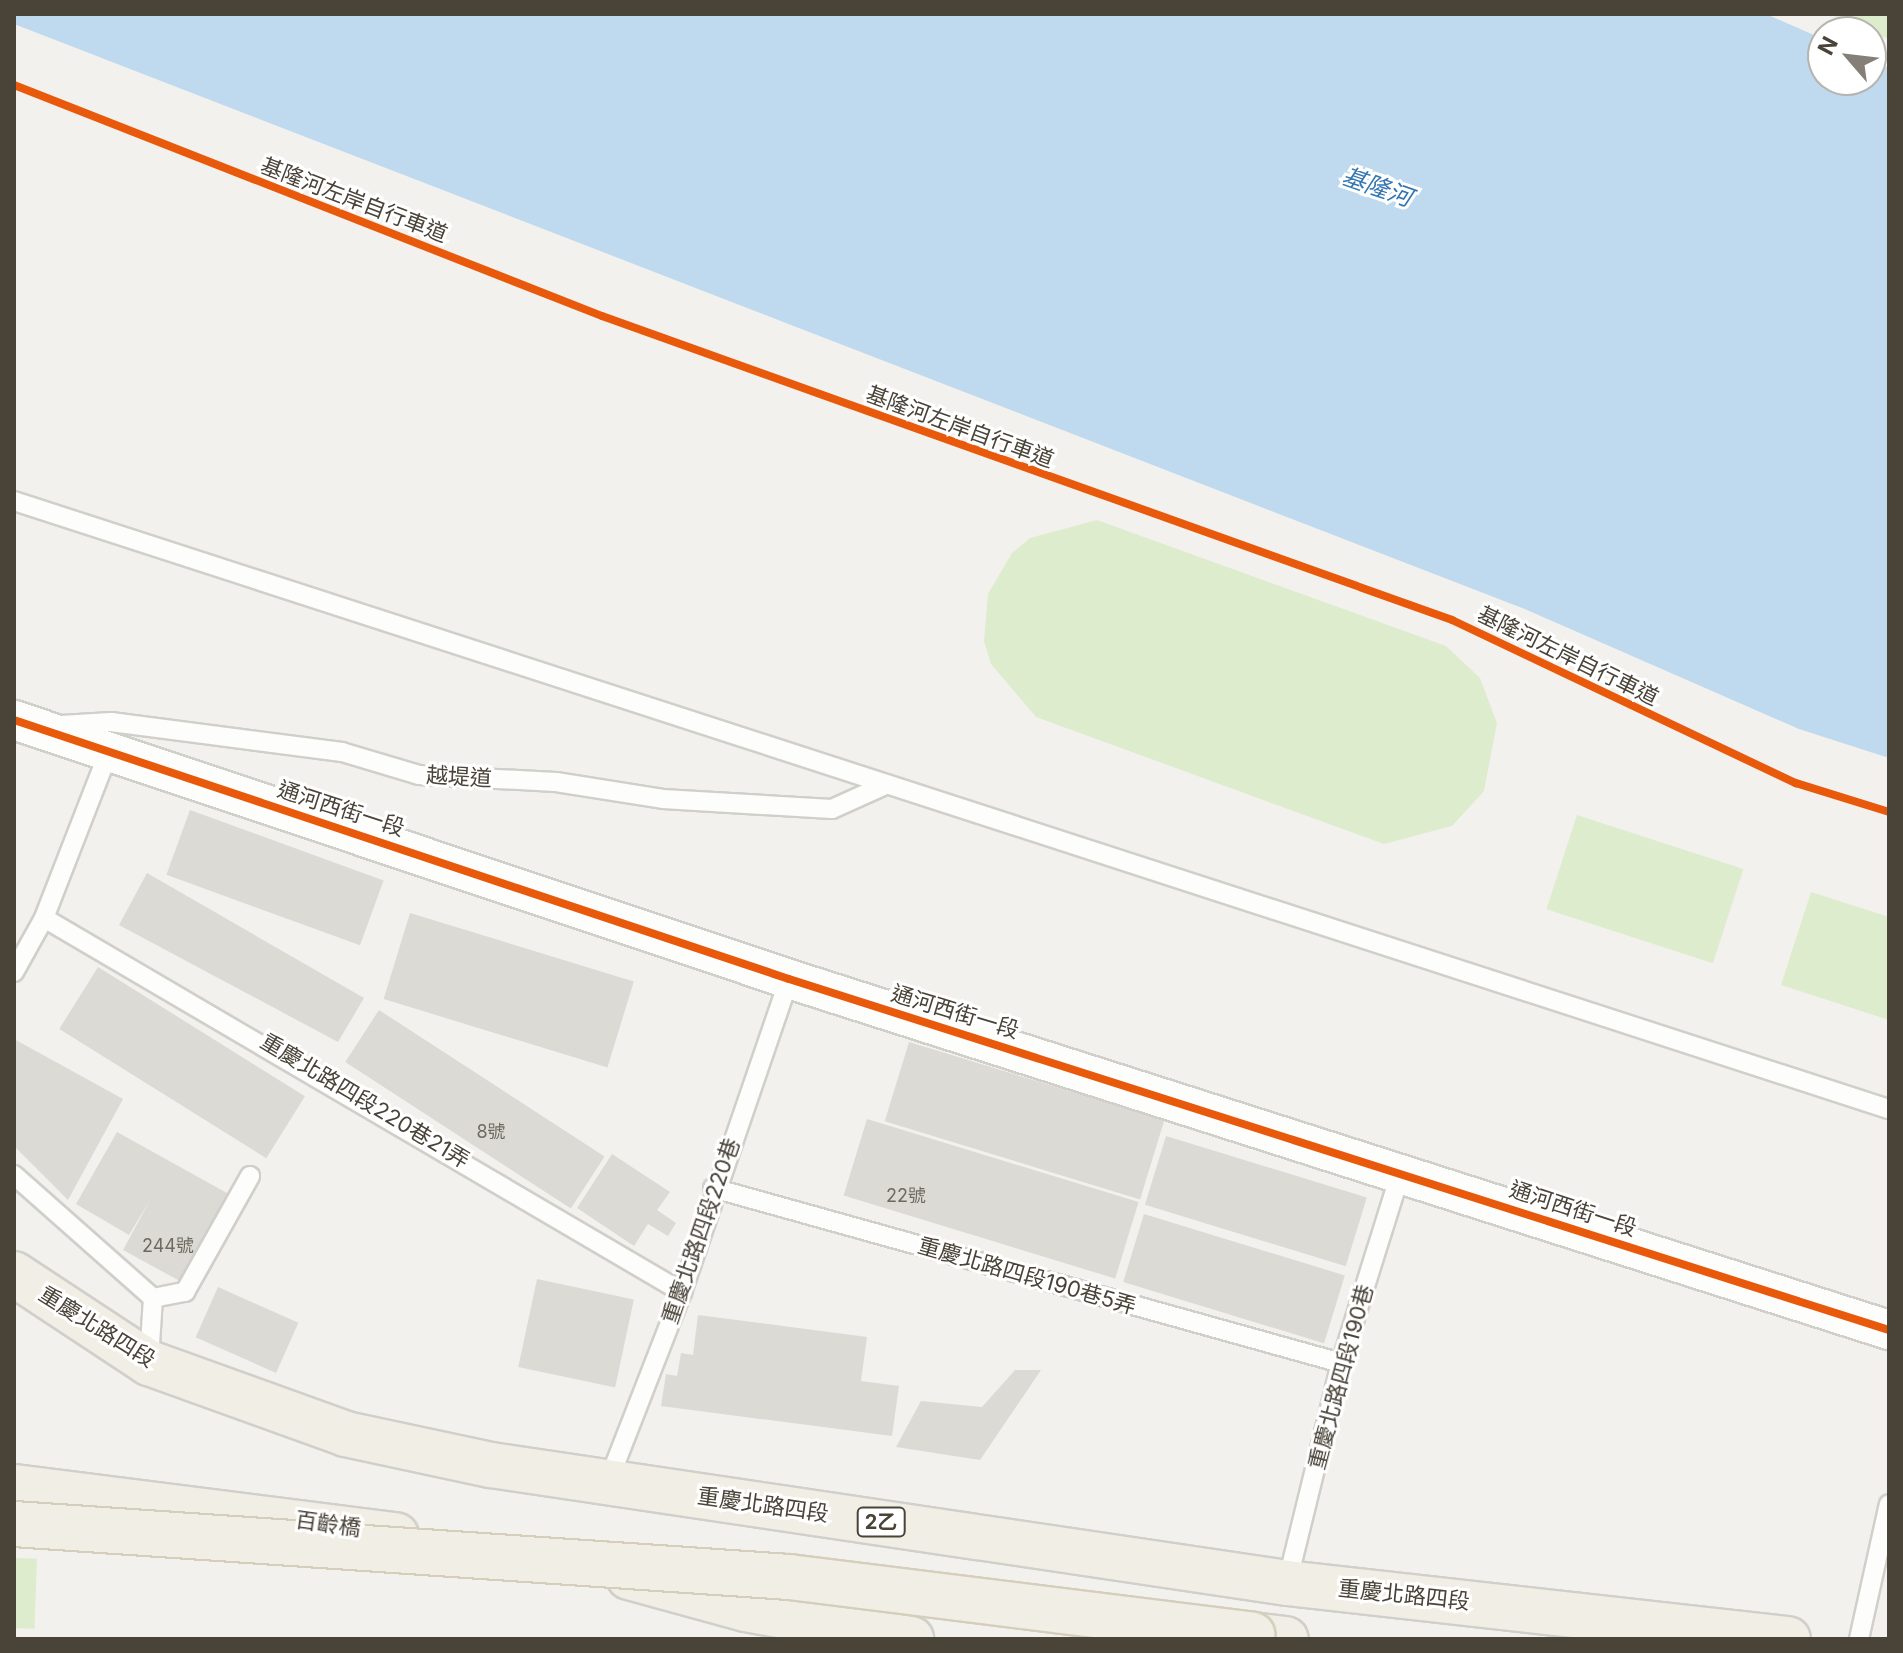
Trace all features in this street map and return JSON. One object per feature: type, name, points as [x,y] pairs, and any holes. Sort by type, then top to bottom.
[{"type":"main road","name":"重慶北路四段","points":[[14,1274],[149,1363],[346,1434],[608,1482],[1287,1583],[1779,1638]]},
{"type":"main road","name":"百齡橋","points":[[14,1487],[326,1522],[639,1579],[746,1609],[911,1639]]},
{"type":"main road","points":[[14,1524],[789,1577],[1269,1637]]},
{"type":"street","name":"通河西街一段","points":[[24,723],[789,979],[1889,1330]]},
{"type":"lane","points":[[14,501],[883,786],[1889,1109]]},
{"type":"lane","name":"越堤道","points":[[24,723],[111,722],[342,752],[419,775],[556,782],[663,799],[832,809],[883,786]]},
{"type":"lane","points":[[14,972],[44,918],[109,751]]},
{"type":"lane","name":"重慶北路四段220巷21弄","points":[[44,918],[682,1292]]},
{"type":"lane","name":"重慶北路四段220巷","points":[[608,1482],[682,1292],[713,1188],[789,979]]},
{"type":"lane","name":"重慶北路四段190巷","points":[[1287,1583],[1341,1363],[1401,1172]]},
{"type":"lane","points":[[14,1175],[153,1298]]},
{"type":"lane","points":[[153,1298],[185,1292],[250,1176]]},
{"type":"lane","name":"重慶北路四段190巷5弄","points":[[713,1188],[1341,1363]]},
{"type":"lane","points":[[149,1363],[153,1298]]},
{"type":"lane","points":[[1859,1639],[1889,1504]]},
{"type":"green space","points":[[1830,14],[1889,14],[1889,39],[1887,16]]},
{"type":"green space","points":[[1097,520],[1446,646],[1480,678],[1497,723],[1484,791],[1452,826],[1384,844],[1036,717],[991,664],[984,641],[988,594],[1012,553],[1030,538]]},
{"type":"green space","points":[[1577,815],[1743,869],[1713,963],[1546,909]]},
{"type":"green space","points":[[1811,892],[1889,917],[1889,1020],[1781,985]]},
{"type":"green space","points":[[14,1558],[37,1559],[35,1629],[14,1628]]},
{"type":"water","name":"基隆河","points":[[14,14],[1766,14],[1807,32],[1807,96],[1887,96],[1889,68],[1889,758],[1799,729],[1527,610],[14,24]]},
{"type":"building","points":[[190,810],[384,880],[360,945],[166,875]]},
{"type":"building","points":[[147,873],[364,998],[338,1042],[119,925]]},
{"type":"building","points":[[410,913],[634,981],[607,1067],[384,999]]},
{"type":"building","points":[[98,967],[305,1096],[266,1158],[59,1029]]},
{"type":"building","points":[[379,1010],[605,1157],[571,1209],[345,1062]]},
{"type":"building","points":[[14,1039],[123,1099],[68,1200],[14,1146]]},
{"type":"building","points":[[909,1042],[1164,1120],[1140,1199],[885,1121]]},
{"type":"building","points":[[867,1119],[1139,1202],[1115,1279],[844,1196]]},
{"type":"building","points":[[117,1132],[236,1198],[189,1286],[123,1250],[150,1200],[129,1235],[76,1204]]},
{"type":"building","points":[[1166,1136],[1367,1197],[1346,1266],[1145,1205]]},
{"type":"building","points":[[612,1154],[670,1192],[657,1210],[676,1223],[668,1236],[648,1224],[634,1246],[577,1208]]},
{"type":"building","points":[[1144,1214],[1345,1275],[1324,1343],[1123,1282]]},
{"type":"building","points":[[537,1279],[634,1300],[615,1388],[518,1367]]},
{"type":"building","points":[[218,1287],[298,1323],[276,1373],[196,1337]]},
{"type":"building","points":[[698,1315],[867,1337],[861,1381],[899,1386],[892,1436],[661,1406],[666,1374],[677,1376],[681,1353],[693,1355]]},
{"type":"building","points":[[1015,1370],[1041,1370],[980,1460],[896,1447],[921,1401],[982,1407]]},
{"type":"cycle path","name":"基隆河左岸自行車道","points":[[14,85],[602,316],[1452,620],[1796,783],[1889,812]]},
{"type":"cycle path","points":[[14,720],[789,979],[1889,1330]]}]
